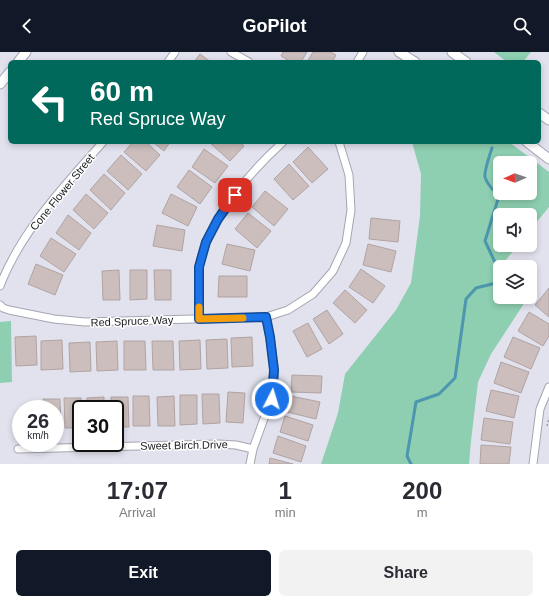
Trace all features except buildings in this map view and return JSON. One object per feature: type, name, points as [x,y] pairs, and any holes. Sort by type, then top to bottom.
[{"type":"street","points":[[20,60],[26,52]]},
{"type":"street","points":[[231,52],[245,60]]},
{"type":"street","points":[[399,52],[412,60]]},
{"type":"street","points":[[452,52],[463,60]]},
{"type":"street","points":[[0,84],[8,74]]},
{"type":"street","name":"Cone Flower Street","points":[[0,286],[9,264],[31,228],[61,189],[101,144]]},
{"type":"street","points":[[199,319],[199,267],[206,242],[218,219],[243,184],[281,144]]},
{"type":"street","name":"Red Spruce Way","points":[[0,305],[9,310],[85,322],[266,317],[288,310],[313,294],[333,271],[346,243],[351,210],[349,175],[340,144]]},
{"type":"street","points":[[530,144],[549,159]]},
{"type":"street","points":[[250,464],[253,449],[272,399],[274,370],[266,317]]},
{"type":"street","points":[[533,464],[540,409],[549,386]]},
{"type":"street","name":"Sweet Birch Drive","points":[[64,448],[218,444],[236,445],[253,449]]},
{"type":"green space","points":[[494,52],[531,52],[525,60],[504,60]]},
{"type":"green space","points":[[413,144],[512,144],[528,156],[493,156],[493,200],[537,200],[537,163],[549,172],[549,207],[537,222],[537,208],[493,208],[493,252],[512,252],[506,260],[493,260],[493,304],[524,304],[491,354],[478,382],[469,464],[321,464],[338,413],[345,374],[396,310],[411,283],[420,216],[421,174]]},
{"type":"green space","points":[[11,321],[12,382],[0,383],[0,322]]},
{"type":"waterway","points":[[492,148],[486,167],[485,177],[489,185],[499,196],[485,241],[494,260]]},
{"type":"waterway","points":[[411,464],[407,456],[416,402],[439,394],[455,378],[466,299],[476,288],[493,284]]},
{"type":"slow traffic","points":[[199,307],[199,319],[243,318]]},
{"type":"route","points":[[235,195],[218,219],[206,242],[199,267],[199,319],[266,317],[274,370],[272,399]]}]
